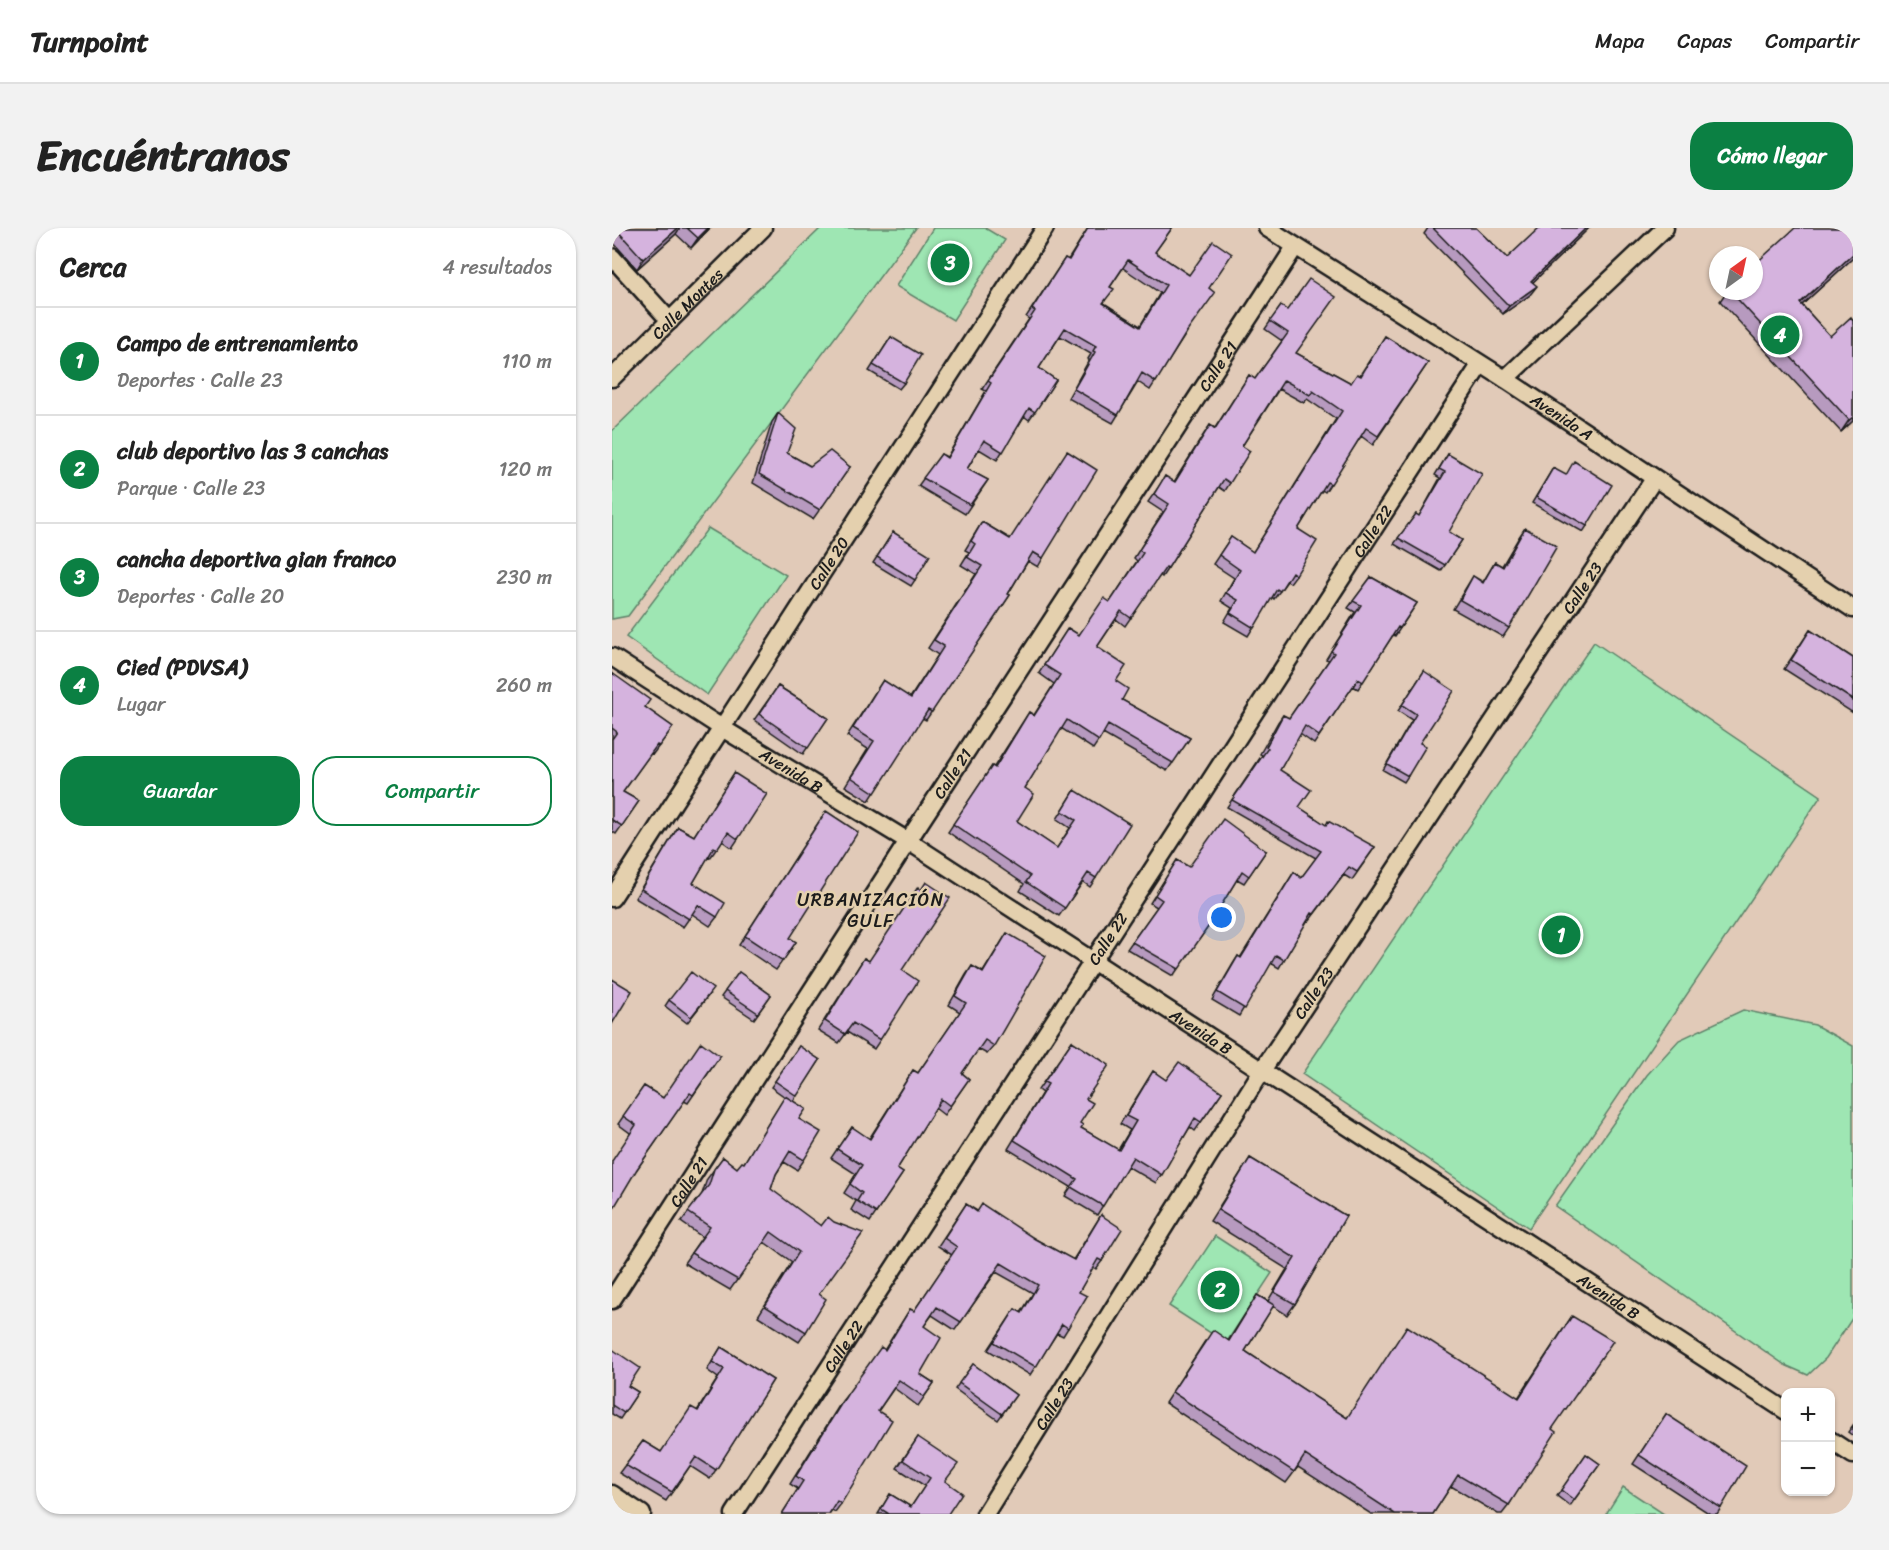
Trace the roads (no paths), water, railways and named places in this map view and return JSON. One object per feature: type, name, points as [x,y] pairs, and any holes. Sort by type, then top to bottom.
[{"type":"street","name":"Calle Montes","points":[[612,378],[763,228]]},
{"type":"street","name":"Calle 20","points":[[612,898],[1046,228]]},
{"type":"street","name":"Avenida A","points":[[1267,228],[1505,379],[1853,609]]},
{"type":"street","points":[[1505,379],[1665,228]]},
{"type":"street","name":"Calle 21","points":[[612,1300],[1295,247]]},
{"type":"street","points":[[612,257],[670,321]]},
{"type":"street","name":"Calle 22","points":[[734,1514],[1480,365]]},
{"type":"street","name":"Calle 23","points":[[985,1514],[1261,1072],[1654,479]]},
{"type":"street","name":"Avenida B","points":[[612,657],[722,728],[908,841],[1781,1408]]},
{"type":"street","points":[[1833,1442],[1853,1455]]},
{"type":"street","points":[[612,1494],[642,1514]]},
{"type":"place","name":"cancha deportiva gian franco","points":[[950,263]]},
{"type":"place","name":"Cied (PDVSA)","points":[[1780,335]]},
{"type":"place","name":"Campo de entrenamiento","points":[[1561,935]]},
{"type":"place","name":"club deportivo las 3 canchas","points":[[1220,1290]]},
{"type":"district","name":"URBANIZACIÓN GULF","points":[[871,910]]}]
